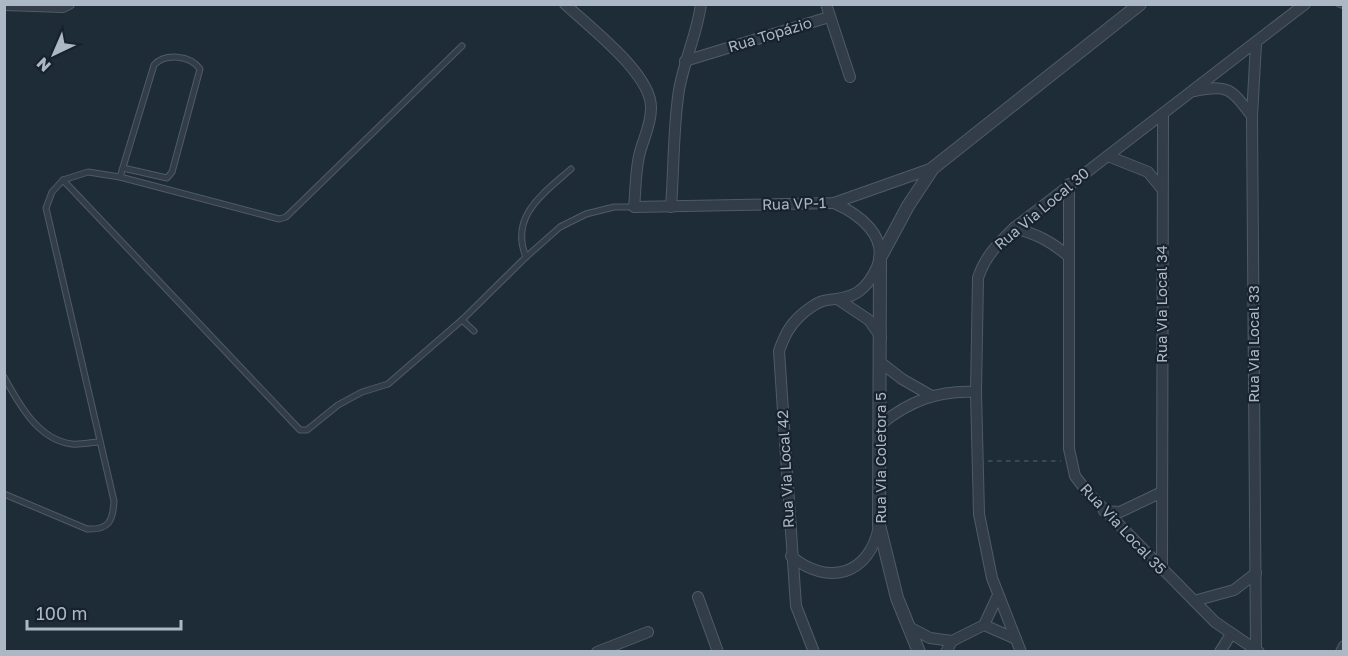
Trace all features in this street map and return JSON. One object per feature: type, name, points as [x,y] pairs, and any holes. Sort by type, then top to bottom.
[{"type":"street","points":[[4,5],[63,7],[69,4]]},
{"type":"street","points":[[565,4],[632,69],[645,86],[649,97],[651,106],[649,129],[640,152],[634,207]]},
{"type":"street","points":[[671,207],[678,93],[685,61],[698,31],[701,4]]},
{"type":"street","points":[[826,4],[829,17]]},
{"type":"street","name":"Rua VP-1","points":[[634,207],[834,203],[933,168],[1140,4]]},
{"type":"street","name":"Rua Via Local 30","points":[[1021,651],[992,578],[979,514],[976,392],[978,278],[992,249],[1014,228],[1069,184],[1163,116],[1191,91],[1256,44],[1304,5]]},
{"type":"street","name":"Rua Topázio","points":[[685,61],[829,17],[850,77]]},
{"type":"street","name":"Rua Via Local 33","points":[[1256,44],[1252,116],[1258,651]]},
{"type":"street","points":[[1191,91],[1219,86],[1236,94],[1252,116]]},
{"type":"street","name":"Rua Via Local 34","points":[[1162,570],[1163,116]]},
{"type":"street","points":[[1108,156],[1148,172],[1162,189]]},
{"type":"street","name":"Rua Via Coletora 5","points":[[880,258],[908,206],[933,168]]},
{"type":"street","name":"Rua Via Local 35","points":[[1069,184],[1069,449],[1075,476],[1104,511],[1194,601],[1231,634],[1258,651]]},
{"type":"street","name":"Rua Via Coletora 5","points":[[834,203],[864,220],[878,237],[881,424],[879,525],[897,598],[919,651]]},
{"type":"street","points":[[1014,228],[1034,233],[1053,243],[1068,256]]},
{"type":"street","points":[[839,300],[858,292],[865,285],[872,277],[880,258]]},
{"type":"street","points":[[839,300],[869,320],[880,337]]},
{"type":"street","name":"Rua Via Local 42","points":[[814,651],[796,606],[779,351],[786,332],[800,316],[822,301],[839,300]]},
{"type":"street","points":[[880,362],[930,395]]},
{"type":"street","points":[[881,424],[902,407],[930,395],[958,391],[976,392]]},
{"type":"street","points":[[1104,511],[1120,512],[1162,492]]},
{"type":"street","points":[[791,556],[804,567],[820,573],[838,573],[854,567],[867,556],[876,542],[879,525]]},
{"type":"street","points":[[1194,601],[1234,590],[1256,573]]},
{"type":"street","points":[[946,651],[952,641],[984,625],[998,595]]},
{"type":"street","points":[[698,597],[715,650]]},
{"type":"street","points":[[984,625],[1016,639]]},
{"type":"street","points":[[909,627],[930,638],[952,641]]},
{"type":"street","points":[[597,651],[648,632]]},
{"type":"street","points":[[1220,651],[1231,634]]},
{"type":"street","points":[[1341,651],[1344,646]]},
{"type":"lane","points":[[1339,4],[1344,6]]},
{"type":"lane","points":[[4,494],[87,529],[100,529],[108,526],[113,518],[114,501],[46,208],[52,192],[63,180],[88,172],[120,177],[279,219],[286,217],[462,46]]},
{"type":"lane","points":[[120,177],[154,65],[161,58],[169,56],[198,65],[200,69],[172,172],[167,178],[160,178],[123,168]]},
{"type":"lane","points":[[525,257],[521,243],[527,210],[571,169]]},
{"type":"lane","name":"Rua VP-1","points":[[63,180],[300,430],[307,430],[338,405],[362,392],[388,384],[462,320],[525,257],[560,227],[586,214],[614,207],[634,207]]},
{"type":"lane","points":[[462,320],[474,331]]},
{"type":"lane","points":[[4,377],[21,407],[48,436],[72,444],[100,442]]},
{"type":"path","points":[[977,461],[1071,460]]}]
